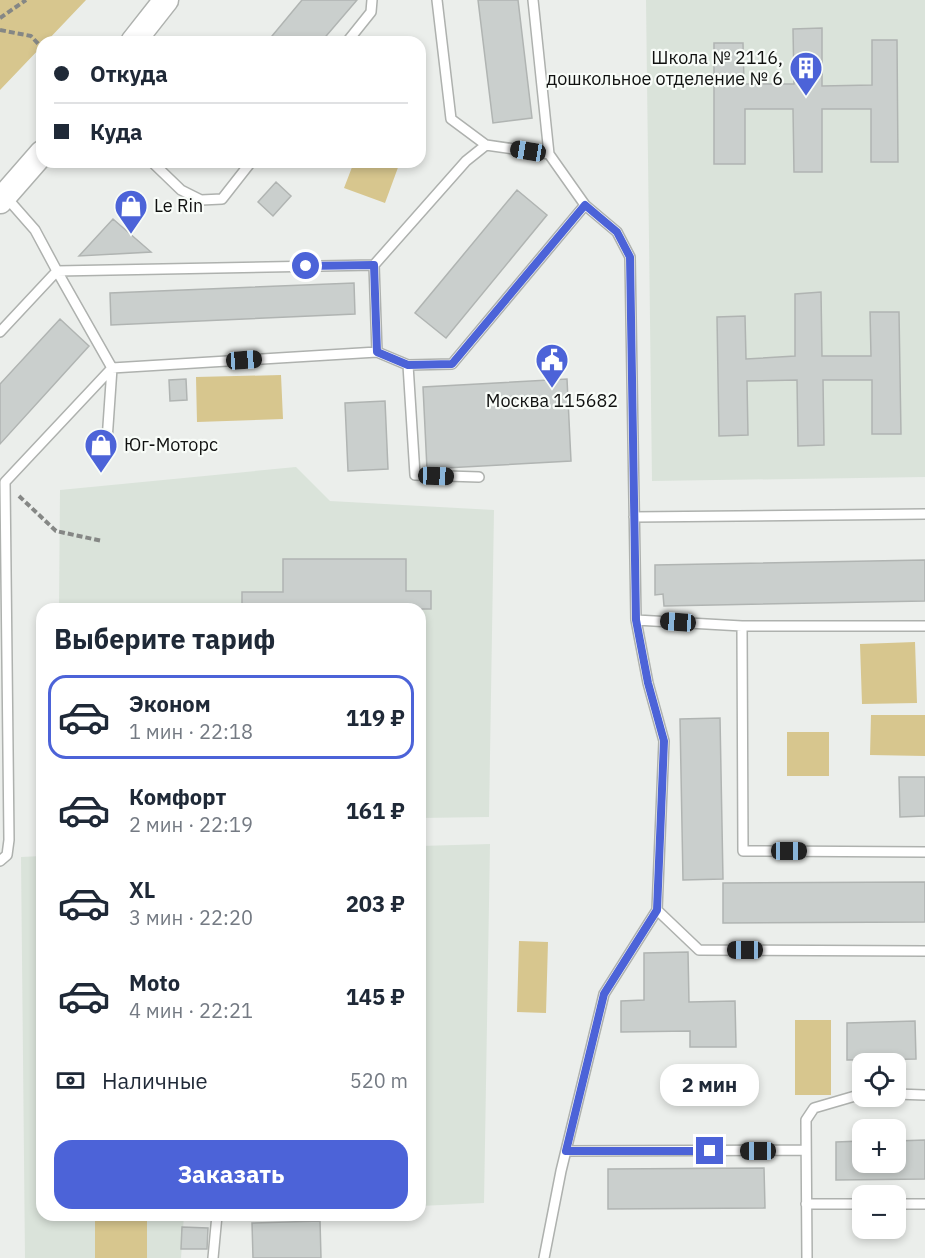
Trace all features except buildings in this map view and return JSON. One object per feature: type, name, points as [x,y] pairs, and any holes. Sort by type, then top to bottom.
[{"type":"street","points":[[138,36],[166,0]]},
{"type":"street","points":[[3,199],[36,160]]},
{"type":"lane","points":[[352,36],[371,12],[372,0]]},
{"type":"lane","points":[[437,0],[451,119],[486,145],[549,154]]},
{"type":"lane","points":[[533,0],[549,154],[585,205],[617,232],[630,257],[636,620],[648,683],[664,741],[657,910],[604,994],[543,1258]]},
{"type":"lane","points":[[377,352],[374,265],[466,161],[486,145]]},
{"type":"lane","points":[[158,168],[181,190],[201,200],[222,199],[246,168]]},
{"type":"lane","points":[[3,199],[34,230],[112,368],[106,455]]},
{"type":"lane","points":[[0,861],[7,855],[9,840],[2,481],[112,368],[377,352],[408,365],[452,364],[585,205]]},
{"type":"lane","points":[[0,332],[57,271],[374,265]]},
{"type":"lane","points":[[408,365],[415,475],[479,477]]},
{"type":"lane","points":[[634,517],[925,514]]},
{"type":"lane","points":[[636,620],[742,626],[925,626]]},
{"type":"lane","points":[[742,626],[743,851],[925,852]]},
{"type":"lane","points":[[657,910],[699,950],[925,951]]},
{"type":"lane","points":[[906,1094],[925,1095]]},
{"type":"lane","points":[[807,1258],[806,1120],[814,1108],[852,1097]]},
{"type":"lane","points":[[566,1151],[806,1150]]},
{"type":"lane","points":[[806,1204],[852,1204]]},
{"type":"lane","points":[[906,1204],[925,1204]]},
{"type":"lane","points":[[213,1258],[216,1221]]},
{"type":"path","points":[[0,18],[26,0]]},
{"type":"path","points":[[0,30],[31,36],[36,41]]},
{"type":"path","points":[[2,481],[56,531],[102,541]]},
{"type":"shaded area","points":[[0,0],[86,0],[52,36],[36,36],[36,52],[0,90]]},
{"type":"shaded area","points":[[646,0],[925,0],[925,477],[652,481]]},
{"type":"shaded area","points":[[352,168],[398,168],[385,203],[344,188]]},
{"type":"shaded area","points":[[281,375],[283,419],[197,422],[196,377]]},
{"type":"shaded area","points":[[296,467],[330,501],[494,510],[489,817],[426,818],[426,603],[59,603],[60,490]]},
{"type":"shaded area","points":[[915,642],[917,703],[862,704],[860,644]]},
{"type":"shaded area","points":[[871,715],[925,715],[925,756],[870,755]]},
{"type":"shaded area","points":[[787,732],[829,732],[829,776],[787,776]]},
{"type":"shaded area","points":[[490,844],[484,1203],[426,1206],[426,846]]},
{"type":"shaded area","points":[[36,856],[36,1221],[184,1221],[181,1258],[25,1258],[21,857]]},
{"type":"shaded area","points":[[519,941],[548,942],[546,1013],[517,1012]]},
{"type":"shaded area","points":[[795,1020],[831,1020],[831,1095],[795,1095]]},
{"type":"shaded area","points":[[95,1221],[147,1221],[147,1258],[95,1258]]},
{"type":"place","name":"Школа № 2116, дошкольное отделение № 6","points":[[806,97]]},
{"type":"place","name":"Le Rin","points":[[131,235]]},
{"type":"place","name":"Москва 115682","points":[[552,389]]},
{"type":"place","name":"Юг-Моторс","points":[[101,474]]},
{"type":"route","points":[[306,266],[374,265],[377,352],[408,365],[452,364],[585,205],[617,232],[630,257],[636,620],[648,683],[664,741],[657,910],[604,994],[566,1151],[710,1151]]}]
